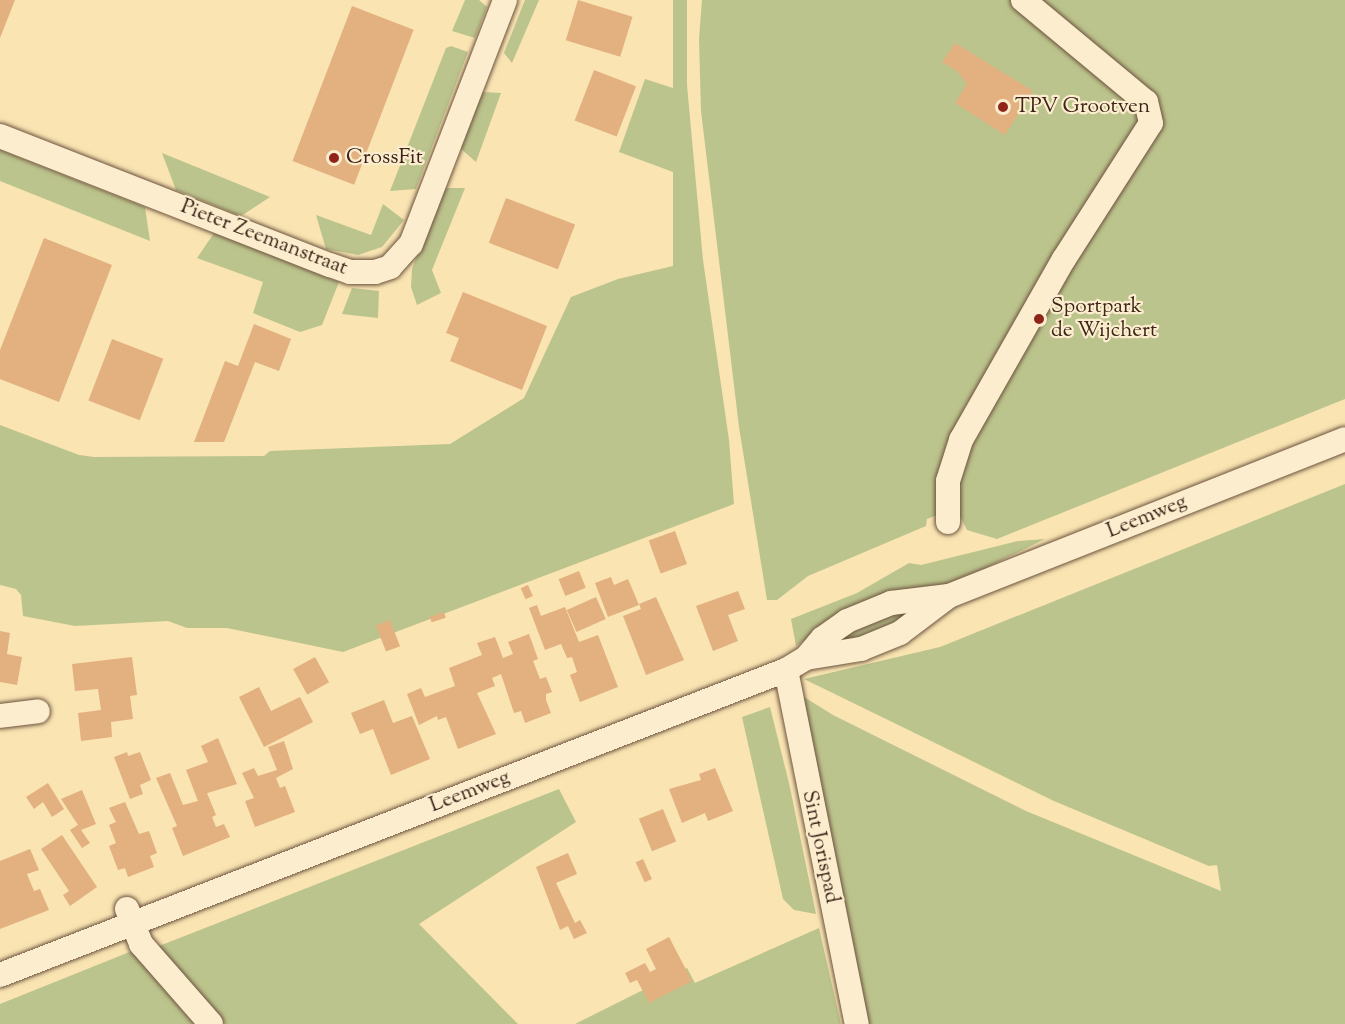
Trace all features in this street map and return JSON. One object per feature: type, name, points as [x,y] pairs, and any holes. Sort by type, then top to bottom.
[{"type":"street","name":"Pieter Zeemanstraat","points":[[0,136],[330,265],[350,272],[375,272],[390,267],[411,244],[505,0]]},
{"type":"street","points":[[948,522],[948,481],[961,440],[1064,259],[1151,123],[1146,102],[1023,0]]},
{"type":"street","name":"Leemweg","points":[[0,975],[129,916],[796,664],[861,649],[900,633],[949,596],[1345,439]]},
{"type":"street","name":"Sint Jorispad","points":[[796,664],[857,1024]]},
{"type":"street","points":[[0,716],[38,711]]},
{"type":"street","points":[[129,916],[141,944],[211,1024]]},
{"type":"green space","points":[[465,0],[479,0],[487,7],[475,38],[452,31]]},
{"type":"green space","points":[[525,0],[539,0],[512,63],[504,53]]},
{"type":"green space","points":[[673,0],[687,0],[687,85],[703,260],[729,440],[734,504],[343,652],[227,628],[187,628],[168,621],[75,626],[23,616],[21,595],[16,589],[0,585],[0,425],[79,455],[94,457],[264,456],[270,451],[450,444],[524,398],[571,297],[618,279],[673,266],[673,172],[619,152],[645,79],[673,88]]},
{"type":"green space","name":"Sportpark de Wijchert","points":[[702,0],[1345,0],[1345,399],[997,539],[967,530],[956,508],[927,519],[926,526],[808,576],[777,600],[767,600],[739,427],[701,111],[699,39]]},
{"type":"green space","points":[[451,46],[468,52],[416,189],[390,191],[446,48]]},
{"type":"green space","points":[[482,92],[501,93],[476,162],[460,148]]},
{"type":"green space","points":[[0,150],[145,207],[150,241],[0,181]]},
{"type":"green space","points":[[162,153],[270,197],[241,216],[176,190]]},
{"type":"green space","points":[[444,188],[465,188],[432,270],[441,293],[417,305],[411,287],[412,269]]},
{"type":"green space","points":[[383,204],[404,220],[382,247],[358,255],[326,249],[316,215],[371,235]]},
{"type":"green space","points":[[214,233],[339,282],[322,325],[300,332],[253,313],[263,282],[197,258]]},
{"type":"green space","points":[[352,288],[379,291],[378,318],[342,314]]},
{"type":"green space","points":[[1345,484],[1345,1024],[860,1024],[796,692],[833,715],[1026,811],[1221,891],[1217,865],[1209,866],[1054,801],[804,679],[940,647]]},
{"type":"green space","points":[[1045,539],[955,583],[840,618],[796,646],[791,619],[857,593],[909,563],[921,565],[1018,541]]},
{"type":"green space","points":[[907,606],[912,619],[842,646],[838,636]]},
{"type":"green space","points":[[770,707],[789,783],[816,914],[794,910],[783,899],[742,717]]},
{"type":"green space","points":[[559,789],[576,822],[419,924],[518,1024],[225,1024],[154,948]]},
{"type":"green space","points":[[819,928],[841,1024],[575,1024],[687,968],[695,983]]},
{"type":"green space","points":[[132,951],[194,1024],[0,1024],[0,1004]]},
{"type":"building","points":[[0,0],[15,0],[0,38]]},
{"type":"building","points":[[578,0],[633,17],[620,57],[566,40]]},
{"type":"building","points":[[352,6],[414,30],[354,185],[293,161]]},
{"type":"building","points":[[955,43],[1033,91],[1005,135],[955,103],[967,84],[957,71],[942,62]]},
{"type":"building","points":[[594,70],[636,86],[617,137],[575,120]]},
{"type":"building","points":[[506,198],[575,225],[558,269],[489,243]]},
{"type":"building","points":[[44,238],[112,265],[59,402],[0,379],[0,350]]},
{"type":"building","points":[[463,292],[547,326],[522,390],[450,361],[459,338],[446,333]]},
{"type":"building","points":[[254,324],[291,339],[279,371],[255,362],[224,442],[194,442],[225,361],[238,366]]},
{"type":"building","points":[[112,339],[163,359],[140,420],[88,401]]},
{"type":"building","points":[[675,531],[687,564],[661,573],[649,541]]},
{"type":"building","points":[[579,571],[586,588],[565,596],[559,579]]},
{"type":"building","points":[[611,577],[614,585],[628,579],[639,605],[608,617],[595,583]]},
{"type":"building","points":[[528,585],[533,596],[526,599],[521,588]]},
{"type":"building","points":[[738,591],[745,609],[728,615],[738,641],[713,651],[696,606]]},
{"type":"building","points":[[596,597],[606,619],[577,632],[567,610]]},
{"type":"building","points":[[656,597],[684,660],[646,675],[623,616],[641,609],[639,604]]},
{"type":"building","points":[[537,605],[541,616],[565,607],[579,642],[598,635],[618,687],[580,702],[570,675],[577,672],[572,657],[567,658],[561,644],[545,650],[529,608]]},
{"type":"building","points":[[444,612],[446,618],[432,622],[430,617]]},
{"type":"building","points":[[390,620],[400,646],[386,652],[376,625]]},
{"type":"building","points":[[0,631],[10,633],[7,654],[22,657],[17,685],[0,682]]},
{"type":"building","points":[[529,634],[538,659],[533,661],[540,679],[546,677],[552,692],[546,694],[551,713],[525,723],[521,711],[514,713],[501,674],[492,678],[495,686],[477,693],[496,734],[458,749],[446,717],[438,720],[437,716],[419,725],[407,694],[421,688],[425,697],[455,686],[449,668],[482,655],[477,643],[495,637],[503,658],[513,654],[508,642]]},
{"type":"building","points":[[132,657],[137,695],[130,696],[133,719],[111,722],[112,737],[81,741],[78,713],[101,710],[98,689],[75,691],[72,664]]},
{"type":"building","points":[[315,657],[329,682],[307,694],[293,669]]},
{"type":"building","points":[[259,687],[271,711],[300,697],[313,722],[264,747],[239,697]]},
{"type":"building","points":[[384,700],[393,723],[412,716],[430,759],[391,775],[373,729],[360,734],[351,713]]},
{"type":"building","points":[[218,738],[237,784],[207,793],[216,815],[212,817],[216,827],[224,824],[230,837],[183,856],[172,828],[177,826],[156,778],[170,773],[183,805],[198,801],[186,770],[208,762],[201,746]]},
{"type":"building","points":[[284,741],[293,769],[276,778],[280,788],[285,786],[295,812],[255,827],[245,801],[254,798],[242,773],[254,768],[258,776],[277,770],[268,747]]},
{"type":"building","points":[[127,752],[128,756],[140,752],[151,780],[140,785],[143,794],[130,799],[114,757]]},
{"type":"building","points":[[715,768],[733,811],[708,821],[705,813],[682,823],[669,789],[701,780],[699,774]]},
{"type":"building","points":[[48,783],[64,809],[52,817],[43,802],[34,809],[26,797]]},
{"type":"building","points":[[82,790],[96,824],[81,830],[90,843],[82,848],[70,830],[78,825],[61,799]]},
{"type":"building","points":[[125,802],[139,834],[149,831],[157,853],[150,856],[154,867],[128,877],[125,868],[118,870],[109,846],[116,843],[109,825],[116,822],[109,808]]},
{"type":"building","points":[[663,809],[676,841],[652,851],[639,819]]},
{"type":"building","points":[[62,835],[97,887],[70,906],[63,895],[69,891],[41,849]]},
{"type":"building","points":[[30,849],[39,870],[27,874],[34,891],[40,889],[49,910],[0,929],[0,861]]},
{"type":"building","points":[[568,853],[577,874],[556,883],[575,923],[580,920],[587,933],[574,939],[568,926],[560,930],[536,867]]},
{"type":"building","points":[[643,859],[652,879],[645,882],[636,862]]},
{"type":"building","points":[[669,937],[692,981],[649,1003],[637,980],[630,983],[625,973],[645,963],[650,972],[656,969],[646,949]]},
{"type":"place","name":"TPV Grootven","points":[[1003,107]]},
{"type":"place","name":"CrossFit","points":[[334,158]]},
{"type":"place","name":"Sportpark de Wijchert","points":[[1039,319]]}]
